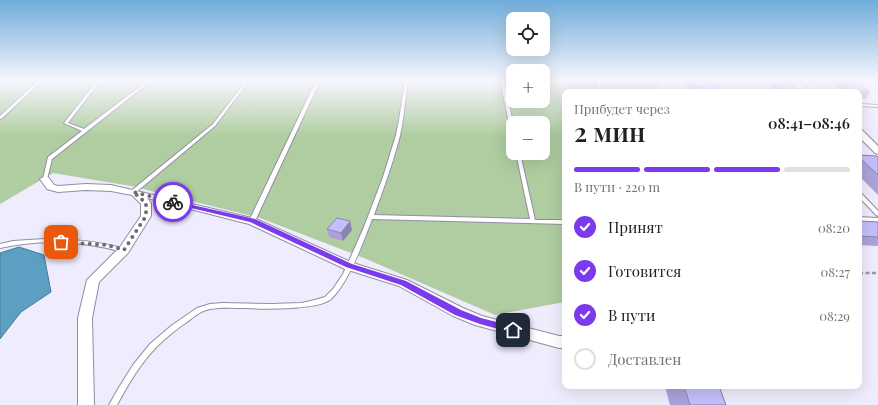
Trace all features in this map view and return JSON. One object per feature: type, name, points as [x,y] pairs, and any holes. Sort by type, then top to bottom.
[{"type":"street","points":[[862,135],[878,151]]},
{"type":"street","points":[[46,179],[50,187],[58,189],[86,187],[133,192],[252,221],[349,266],[404,283],[458,312],[480,321],[562,342]]},
{"type":"street","points":[[86,405],[85,318],[93,280],[124,250],[146,216],[146,203],[133,192]]},
{"type":"lane","points":[[0,118],[20,100]]},
{"type":"lane","points":[[84,100],[66,123],[86,130]]},
{"type":"lane","points":[[46,179],[50,158],[125,100]]},
{"type":"lane","points":[[133,192],[214,125],[233,100]]},
{"type":"lane","points":[[252,221],[309,100]]},
{"type":"lane","points":[[113,405],[127,377],[151,347],[167,331],[202,308],[217,305],[275,307],[310,303],[327,298],[338,289],[371,217],[397,142],[403,100]]},
{"type":"lane","points":[[506,100],[510,116]]},
{"type":"lane","points":[[862,105],[878,106]]},
{"type":"lane","points":[[520,160],[533,221]]},
{"type":"lane","points":[[862,197],[878,214]]},
{"type":"lane","points":[[371,217],[562,222]]},
{"type":"lane","points":[[862,218],[878,220]]},
{"type":"lane","points":[[0,246],[30,240],[107,245],[124,250]]},
{"type":"path","points":[[862,273],[878,273]]},
{"type":"green space","points":[[0,100],[506,100],[506,108],[550,108],[550,100],[562,100],[562,303],[495,315],[364,258],[260,218],[131,186],[53,173],[0,204]]},
{"type":"water","points":[[19,247],[44,255],[51,292],[21,312],[0,339],[0,253]]},
{"type":"building","points":[[862,155],[878,157],[878,175],[862,160]]},
{"type":"building","points":[[337,218],[350,221],[341,233],[327,229]]},
{"type":"building","points":[[862,221],[878,222],[878,237],[862,236]]},
{"type":"building","points":[[685,389],[720,389],[726,405],[690,405]]},
{"type":"way so far","points":[[61,242],[107,245],[124,250],[146,216],[146,203],[133,192],[173,202]]},
{"type":"route","points":[[173,202],[252,221],[349,266],[404,283],[458,312],[480,321],[513,330]]}]
